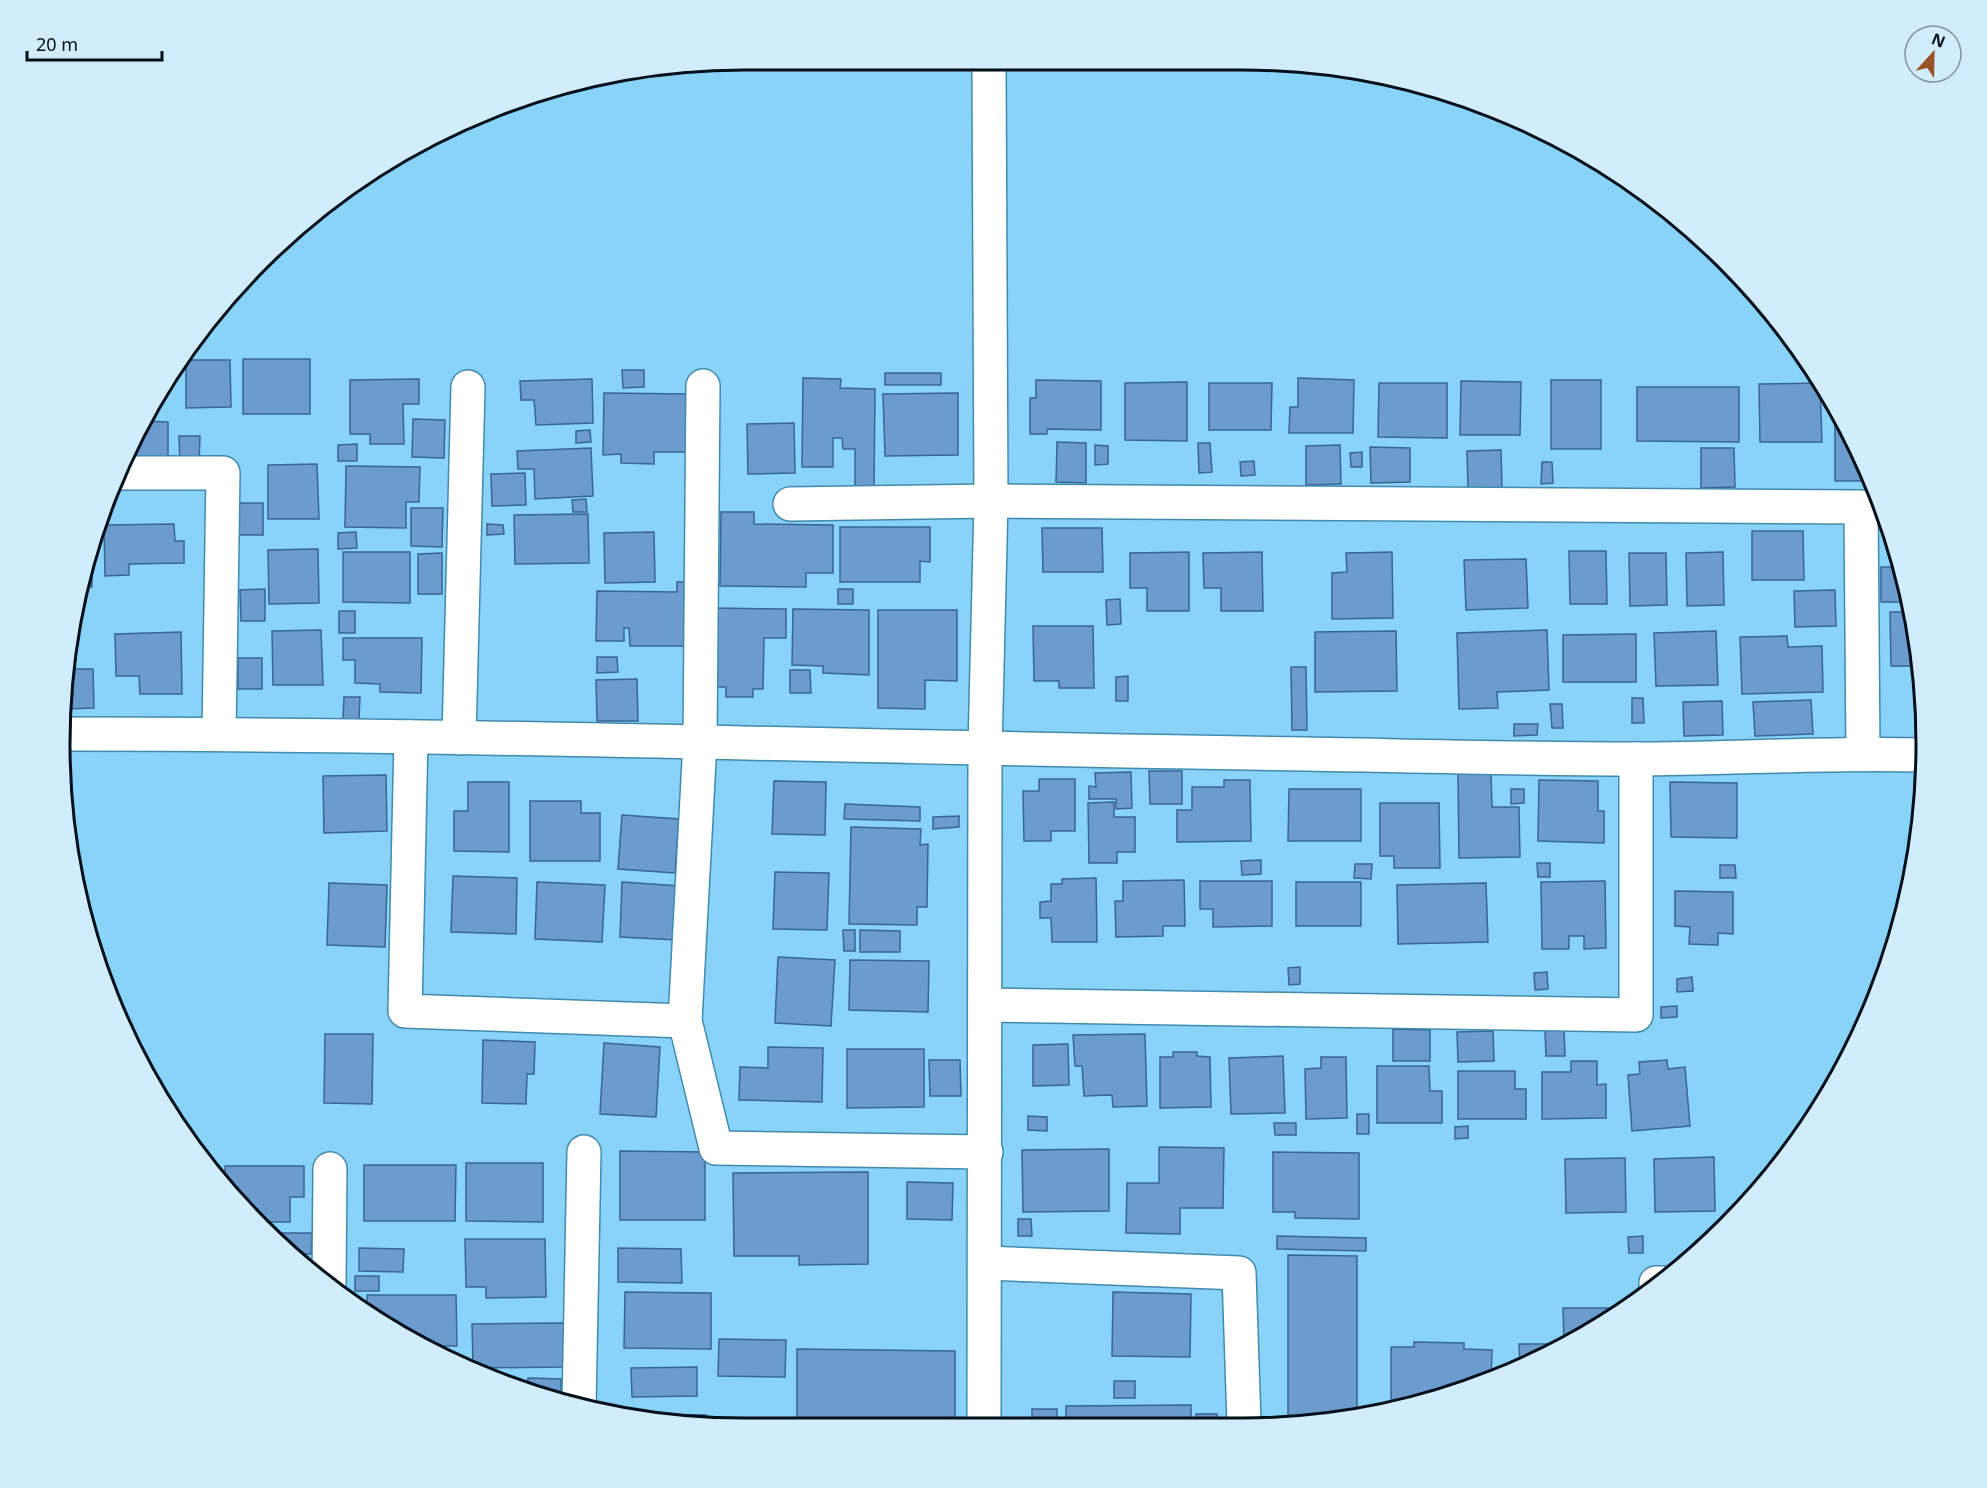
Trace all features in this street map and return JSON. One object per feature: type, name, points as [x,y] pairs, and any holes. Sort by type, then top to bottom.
[{"type":"street","points":[[984,1418],[985,749],[991,501],[989,70]]},
{"type":"street","points":[[703,386],[700,742],[685,1021],[716,1148],[986,1152]]},
{"type":"street","points":[[459,738],[468,387]]},
{"type":"street","points":[[128,473],[223,473],[219,734]]},
{"type":"street","points":[[790,504],[991,501],[1861,507],[1863,753]]},
{"type":"street","points":[[70,734],[411,737],[1636,759],[1863,753],[1916,755]]},
{"type":"street","points":[[411,737],[405,1011],[685,1021]]},
{"type":"street","points":[[986,1005],[1636,1015],[1636,759]]},
{"type":"street","points":[[579,1397],[584,1152]]},
{"type":"street","points":[[328,1273],[330,1170]]},
{"type":"street","points":[[985,1263],[1239,1273],[1244,1418]]},
{"type":"building","points":[[243,359],[310,359],[310,414],[243,414]]},
{"type":"building","points":[[191,360],[230,360],[231,407],[186,408],[186,367]]},
{"type":"building","points":[[622,370],[644,370],[644,387],[623,388]]},
{"type":"building","points":[[885,373],[941,373],[941,385],[885,385]]},
{"type":"building","points":[[803,378],[841,379],[840,388],[875,389],[874,491],[855,491],[855,449],[843,449],[842,438],[833,438],[833,467],[802,467]]},
{"type":"building","points":[[1298,378],[1354,380],[1353,433],[1289,433],[1290,407],[1298,407]]},
{"type":"building","points":[[419,379],[419,404],[403,404],[404,444],[370,444],[370,434],[350,434],[350,380]]},
{"type":"building","points":[[592,379],[593,423],[536,425],[534,400],[521,400],[520,381]]},
{"type":"building","points":[[1036,380],[1101,381],[1101,430],[1047,429],[1047,434],[1030,434],[1030,398],[1036,398]]},
{"type":"building","points":[[1551,380],[1601,380],[1601,449],[1551,449]]},
{"type":"building","points":[[1461,381],[1521,382],[1520,435],[1460,435]]},
{"type":"building","points":[[1187,382],[1187,441],[1125,440],[1125,383]]},
{"type":"building","points":[[1209,383],[1272,383],[1271,430],[1209,430]]},
{"type":"building","points":[[1379,383],[1447,383],[1447,438],[1378,437]]},
{"type":"building","points":[[1811,383],[1821,398],[1822,442],[1760,442],[1759,384]]},
{"type":"building","points":[[1637,387],[1739,387],[1739,442],[1637,441]]},
{"type":"building","points":[[604,393],[690,394],[690,452],[654,452],[654,464],[621,463],[621,454],[603,455]]},
{"type":"building","points":[[958,393],[958,455],[885,456],[883,394]]},
{"type":"building","points":[[413,419],[445,420],[444,458],[412,457]]},
{"type":"building","points":[[153,421],[168,422],[168,461],[133,461]]},
{"type":"building","points":[[794,423],[795,473],[748,474],[747,424]]},
{"type":"building","points":[[1835,424],[1863,481],[1835,481]]},
{"type":"building","points":[[590,430],[591,442],[576,443],[576,431]]},
{"type":"building","points":[[179,436],[200,436],[199,467],[180,467]]},
{"type":"building","points":[[1057,442],[1086,443],[1086,483],[1056,482]]},
{"type":"building","points":[[1198,443],[1210,443],[1212,472],[1199,473]]},
{"type":"building","points":[[357,444],[357,461],[338,461],[338,445]]},
{"type":"building","points":[[1095,445],[1108,446],[1108,464],[1095,465]]},
{"type":"building","points":[[1340,445],[1341,484],[1306,485],[1306,446]]},
{"type":"building","points":[[1370,447],[1410,448],[1410,482],[1371,483]]},
{"type":"building","points":[[591,448],[593,496],[535,499],[534,469],[518,469],[517,451]]},
{"type":"building","points":[[1701,448],[1734,448],[1735,487],[1701,488]]},
{"type":"building","points":[[1501,450],[1502,488],[1468,489],[1467,451]]},
{"type":"building","points":[[1362,452],[1362,467],[1351,467],[1350,453]]},
{"type":"building","points":[[1254,461],[1255,475],[1241,476],[1240,462]]},
{"type":"building","points":[[1542,462],[1552,462],[1553,483],[1541,484]]},
{"type":"building","points":[[317,464],[319,519],[268,519],[268,465]]},
{"type":"building","points":[[346,466],[420,467],[419,502],[406,502],[406,528],[345,527]]},
{"type":"building","points":[[525,473],[526,505],[492,506],[491,474]]},
{"type":"building","points":[[586,499],[587,512],[573,512],[572,500]]},
{"type":"building","points":[[239,503],[263,503],[263,535],[239,535]]},
{"type":"building","points":[[411,508],[443,508],[442,547],[411,546]]},
{"type":"building","points":[[721,512],[754,512],[754,524],[833,525],[833,573],[806,573],[806,587],[720,586]]},
{"type":"building","points":[[588,514],[589,563],[515,564],[514,515]]},
{"type":"building","points":[[174,524],[175,541],[184,541],[184,563],[129,564],[129,575],[105,576],[104,534],[107,525]]},
{"type":"building","points":[[487,524],[503,525],[504,534],[487,535]]},
{"type":"building","points":[[840,527],[930,527],[930,562],[920,561],[920,582],[840,582]]},
{"type":"building","points":[[1042,528],[1102,528],[1103,572],[1043,572]]},
{"type":"building","points":[[1752,531],[1803,531],[1804,580],[1752,580]]},
{"type":"building","points":[[356,532],[357,548],[338,549],[338,533]]},
{"type":"building","points":[[654,532],[655,582],[605,583],[604,533]]},
{"type":"building","points":[[318,549],[319,603],[269,604],[268,550]]},
{"type":"building","points":[[1569,551],[1606,551],[1607,604],[1570,604]]},
{"type":"building","points":[[343,552],[410,552],[410,603],[343,602]]},
{"type":"building","points":[[1189,552],[1189,611],[1147,611],[1147,588],[1130,588],[1130,553]]},
{"type":"building","points":[[1262,552],[1263,611],[1221,611],[1221,588],[1204,588],[1203,553]]},
{"type":"building","points":[[1392,552],[1393,618],[1332,619],[1332,573],[1347,572],[1346,553]]},
{"type":"building","points":[[1723,552],[1724,605],[1687,606],[1686,553]]},
{"type":"building","points":[[442,553],[442,594],[418,594],[418,554]]},
{"type":"building","points":[[1629,553],[1666,553],[1667,605],[1630,606]]},
{"type":"building","points":[[1526,559],[1528,608],[1466,610],[1464,560]]},
{"type":"building","points":[[1881,567],[1893,567],[1901,602],[1881,602]]},
{"type":"building","points":[[677,582],[691,582],[691,646],[630,646],[629,628],[624,628],[624,641],[596,641],[597,591],[677,592]]},
{"type":"building","points":[[265,589],[265,621],[241,621],[240,590]]},
{"type":"building","points":[[838,589],[853,589],[853,604],[838,604]]},
{"type":"building","points":[[1835,590],[1836,626],[1795,627],[1794,591]]},
{"type":"building","points":[[1120,599],[1121,624],[1107,625],[1106,600]]},
{"type":"building","points":[[714,608],[786,609],[786,638],[764,638],[763,689],[753,689],[753,697],[726,697],[726,687],[714,687]]},
{"type":"building","points":[[793,609],[869,610],[869,675],[823,673],[823,666],[792,665]]},
{"type":"building","points":[[878,610],[957,610],[957,681],[925,680],[925,709],[878,708]]},
{"type":"building","points":[[339,611],[355,611],[355,633],[339,633]]},
{"type":"building","points":[[1890,612],[1904,612],[1912,666],[1891,666]]},
{"type":"building","points":[[1033,626],[1093,626],[1094,688],[1059,688],[1059,681],[1034,681]]},
{"type":"building","points":[[321,630],[323,685],[273,685],[272,631]]},
{"type":"building","points":[[1547,630],[1549,690],[1497,692],[1498,708],[1459,709],[1457,633]]},
{"type":"building","points":[[1396,631],[1397,691],[1315,692],[1315,632]]},
{"type":"building","points":[[1716,631],[1718,685],[1656,686],[1654,633]]},
{"type":"building","points":[[181,632],[182,694],[140,694],[139,676],[116,676],[115,634]]},
{"type":"building","points":[[1636,634],[1636,682],[1563,682],[1563,635]]},
{"type":"building","points":[[1787,636],[1788,647],[1822,646],[1823,692],[1742,694],[1740,637]]},
{"type":"building","points":[[343,638],[422,638],[421,693],[380,692],[380,684],[355,683],[355,660],[343,660]]},
{"type":"building","points":[[597,657],[617,657],[618,672],[597,673]]},
{"type":"building","points":[[238,658],[262,658],[262,689],[238,689]]},
{"type":"building","points":[[1291,667],[1306,667],[1307,730],[1292,730]]},
{"type":"building","points":[[75,669],[93,669],[94,708],[72,709]]},
{"type":"building","points":[[790,670],[810,670],[811,693],[790,693]]},
{"type":"building","points":[[1128,676],[1128,701],[1116,701],[1116,677]]},
{"type":"building","points":[[637,679],[638,721],[597,721],[596,680]]},
{"type":"building","points":[[344,697],[360,697],[359,719],[343,719]]},
{"type":"building","points":[[1632,698],[1643,698],[1644,723],[1632,723]]},
{"type":"building","points":[[1811,700],[1813,734],[1755,736],[1753,702]]},
{"type":"building","points":[[1722,701],[1723,735],[1684,736],[1683,702]]},
{"type":"building","points":[[1550,704],[1562,704],[1563,728],[1552,728]]},
{"type":"building","points":[[1514,724],[1538,724],[1537,735],[1514,736]]},
{"type":"building","points":[[1149,771],[1182,771],[1182,804],[1150,804]]},
{"type":"building","points":[[1131,772],[1132,808],[1116,809],[1116,799],[1089,799],[1089,786],[1096,787],[1095,773]]},
{"type":"building","points":[[1458,773],[1491,773],[1492,807],[1519,807],[1520,857],[1459,858]]},
{"type":"building","points":[[386,775],[387,831],[324,833],[323,776]]},
{"type":"building","points":[[1039,779],[1075,779],[1075,831],[1051,831],[1051,841],[1024,841],[1023,791],[1039,791]]},
{"type":"building","points":[[1224,780],[1250,780],[1251,841],[1177,842],[1177,810],[1192,810],[1192,787],[1224,787]]},
{"type":"building","points":[[1539,780],[1598,781],[1598,811],[1604,811],[1604,843],[1538,841]]},
{"type":"building","points":[[774,781],[826,782],[825,835],[772,834]]},
{"type":"building","points":[[468,782],[509,782],[509,852],[454,851],[454,811],[468,811]]},
{"type":"building","points":[[1670,782],[1737,783],[1737,838],[1671,837]]},
{"type":"building","points":[[1289,789],[1361,789],[1361,841],[1288,841]]},
{"type":"building","points":[[1511,789],[1524,789],[1524,803],[1511,804]]},
{"type":"building","points":[[530,801],[581,801],[581,813],[600,813],[600,861],[530,861]]},
{"type":"building","points":[[1114,802],[1114,817],[1135,817],[1135,852],[1117,852],[1117,863],[1089,863],[1088,803]]},
{"type":"building","points":[[1380,803],[1439,803],[1440,868],[1394,868],[1394,856],[1380,856]]},
{"type":"building","points":[[845,804],[920,807],[920,821],[844,819]]},
{"type":"building","points":[[622,815],[679,819],[675,873],[618,869]]},
{"type":"building","points":[[959,816],[959,827],[933,829],[933,817]]},
{"type":"building","points":[[851,827],[921,829],[920,845],[928,844],[927,907],[917,907],[917,925],[849,924]]},
{"type":"building","points":[[1261,860],[1261,874],[1242,875],[1241,861]]},
{"type":"building","points":[[1537,863],[1550,863],[1550,877],[1538,877]]},
{"type":"building","points":[[1355,864],[1372,864],[1371,879],[1354,878]]},
{"type":"building","points":[[1720,865],[1735,865],[1736,878],[1720,878]]},
{"type":"building","points":[[775,872],[829,873],[827,930],[773,929]]},
{"type":"building","points":[[453,876],[517,878],[516,934],[451,932]]},
{"type":"building","points":[[1096,878],[1097,942],[1052,942],[1051,918],[1040,918],[1040,902],[1051,901],[1051,884],[1062,884],[1062,879]]},
{"type":"building","points":[[1184,880],[1185,926],[1163,926],[1163,936],[1116,937],[1115,901],[1123,901],[1123,881]]},
{"type":"building","points":[[1200,881],[1272,881],[1272,926],[1213,927],[1213,909],[1200,909]]},
{"type":"building","points":[[1605,881],[1606,948],[1584,949],[1584,936],[1569,936],[1569,949],[1542,949],[1541,882]]},
{"type":"building","points":[[537,882],[605,885],[602,942],[535,939]]},
{"type":"building","points":[[622,882],[680,886],[677,940],[620,937]]},
{"type":"building","points":[[1296,882],[1361,882],[1361,926],[1296,926]]},
{"type":"building","points":[[329,883],[387,885],[385,947],[327,945]]},
{"type":"building","points":[[1486,883],[1488,942],[1398,944],[1397,885]]},
{"type":"building","points":[[1675,891],[1733,892],[1733,934],[1718,933],[1718,945],[1689,944],[1690,927],[1675,926]]},
{"type":"building","points":[[843,930],[855,930],[855,951],[844,951]]},
{"type":"building","points":[[860,930],[900,931],[900,952],[860,952]]},
{"type":"building","points":[[778,957],[835,960],[831,1026],[775,1023]]},
{"type":"building","points":[[850,960],[929,961],[928,1012],[849,1010]]},
{"type":"building","points":[[1300,967],[1300,984],[1289,985],[1288,968]]},
{"type":"building","points":[[1547,972],[1548,989],[1535,990],[1534,973]]},
{"type":"building","points":[[1692,977],[1693,991],[1677,992],[1677,979]]},
{"type":"building","points":[[1677,1006],[1677,1017],[1661,1018],[1661,1007]]},
{"type":"building","points":[[1393,1029],[1430,1030],[1430,1061],[1393,1061]]},
{"type":"building","points":[[1545,1030],[1564,1030],[1565,1056],[1546,1056]]},
{"type":"building","points":[[1493,1031],[1494,1061],[1458,1062],[1457,1032]]},
{"type":"building","points":[[325,1034],[373,1034],[372,1104],[324,1103]]},
{"type":"building","points":[[1145,1034],[1147,1106],[1113,1107],[1112,1095],[1084,1096],[1082,1066],[1075,1066],[1073,1035]]},
{"type":"building","points":[[483,1040],[535,1042],[534,1074],[527,1074],[526,1104],[482,1103]]},
{"type":"building","points":[[604,1043],[660,1047],[656,1117],[600,1114]]},
{"type":"building","points":[[1068,1044],[1069,1085],[1033,1086],[1033,1045]]},
{"type":"building","points":[[768,1047],[823,1048],[822,1102],[739,1100],[740,1067],[768,1068]]},
{"type":"building","points":[[847,1049],[924,1049],[924,1107],[847,1108]]},
{"type":"building","points":[[1173,1052],[1197,1052],[1197,1056],[1210,1057],[1211,1107],[1160,1108],[1160,1057],[1173,1057]]},
{"type":"building","points":[[1283,1056],[1285,1113],[1231,1114],[1229,1058]]},
{"type":"building","points":[[1321,1057],[1346,1057],[1347,1118],[1306,1119],[1305,1069],[1321,1068]]},
{"type":"building","points":[[929,1060],[960,1060],[961,1096],[930,1096]]},
{"type":"building","points":[[1667,1060],[1668,1069],[1685,1067],[1690,1126],[1632,1131],[1628,1075],[1640,1074],[1639,1062]]},
{"type":"building","points":[[1571,1061],[1597,1061],[1597,1085],[1606,1084],[1606,1118],[1542,1119],[1542,1072],[1571,1072]]},
{"type":"building","points":[[1377,1066],[1429,1066],[1430,1091],[1442,1091],[1442,1123],[1377,1123]]},
{"type":"building","points":[[1458,1071],[1515,1071],[1515,1089],[1526,1089],[1526,1119],[1458,1119]]},
{"type":"building","points":[[1357,1114],[1369,1114],[1369,1134],[1357,1134]]},
{"type":"building","points":[[1028,1116],[1047,1117],[1047,1131],[1028,1130]]},
{"type":"building","points":[[1274,1123],[1296,1123],[1296,1135],[1275,1135]]},
{"type":"building","points":[[1468,1126],[1468,1138],[1455,1139],[1455,1127]]},
{"type":"building","points":[[1159,1147],[1224,1148],[1223,1208],[1180,1208],[1180,1234],[1126,1233],[1127,1183],[1159,1183]]},
{"type":"building","points":[[1109,1149],[1109,1211],[1023,1212],[1022,1150]]},
{"type":"building","points":[[620,1151],[705,1152],[705,1220],[620,1220]]},
{"type":"building","points":[[1273,1152],[1359,1153],[1359,1219],[1295,1218],[1295,1212],[1273,1212]]},
{"type":"building","points":[[1714,1157],[1715,1211],[1655,1212],[1654,1159]]},
{"type":"building","points":[[1625,1158],[1626,1212],[1566,1213],[1565,1159]]},
{"type":"building","points":[[466,1163],[543,1163],[543,1222],[466,1221]]},
{"type":"building","points":[[364,1165],[456,1165],[455,1221],[364,1221]]},
{"type":"building","points":[[225,1166],[304,1166],[304,1197],[290,1197],[290,1222],[270,1222],[225,1172]]},
{"type":"building","points":[[868,1172],[868,1264],[799,1265],[799,1256],[734,1256],[733,1173]]},
{"type":"building","points":[[907,1182],[953,1183],[952,1220],[907,1219]]},
{"type":"building","points":[[1018,1219],[1031,1219],[1032,1236],[1018,1236]]},
{"type":"building","points":[[282,1233],[312,1233],[311,1254],[305,1254]]},
{"type":"building","points":[[1277,1236],[1366,1238],[1366,1251],[1277,1249]]},
{"type":"building","points":[[1643,1236],[1643,1253],[1629,1253],[1628,1237]]},
{"type":"building","points":[[465,1239],[545,1239],[546,1297],[486,1298],[486,1287],[466,1287]]},
{"type":"building","points":[[359,1248],[404,1249],[403,1272],[359,1271]]},
{"type":"building","points":[[618,1248],[681,1249],[682,1283],[618,1282]]},
{"type":"building","points":[[1288,1255],[1357,1256],[1357,1408],[1288,1416]]},
{"type":"building","points":[[355,1276],[379,1276],[379,1291],[355,1291]]},
{"type":"building","points":[[625,1292],[711,1293],[711,1349],[624,1348]]},
{"type":"building","points":[[1113,1292],[1191,1294],[1190,1357],[1112,1356]]},
{"type":"building","points":[[367,1295],[456,1295],[457,1346],[442,1346],[367,1302]]},
{"type":"building","points":[[1563,1308],[1611,1308],[1580,1327],[1564,1336]]},
{"type":"building","points":[[564,1323],[564,1367],[491,1368],[473,1360],[472,1324]]},
{"type":"building","points":[[719,1339],[786,1340],[785,1377],[718,1376]]},
{"type":"building","points":[[1414,1342],[1464,1343],[1464,1349],[1492,1350],[1491,1370],[1459,1382],[1391,1401],[1391,1347],[1414,1347]]},
{"type":"building","points":[[1519,1344],[1548,1344],[1541,1348],[1520,1358]]},
{"type":"building","points":[[797,1349],[955,1351],[955,1418],[797,1418]]},
{"type":"building","points":[[697,1367],[697,1396],[632,1397],[631,1368]]},
{"type":"building","points":[[528,1378],[561,1379],[561,1392],[528,1382]]},
{"type":"building","points":[[1114,1381],[1135,1381],[1135,1398],[1114,1398]]},
{"type":"building","points":[[1191,1405],[1191,1418],[1066,1418],[1066,1406]]},
{"type":"building","points":[[1032,1409],[1057,1409],[1057,1418],[1032,1418]]},
{"type":"building","points":[[1196,1414],[1217,1414],[1217,1418],[1196,1418]]}]
